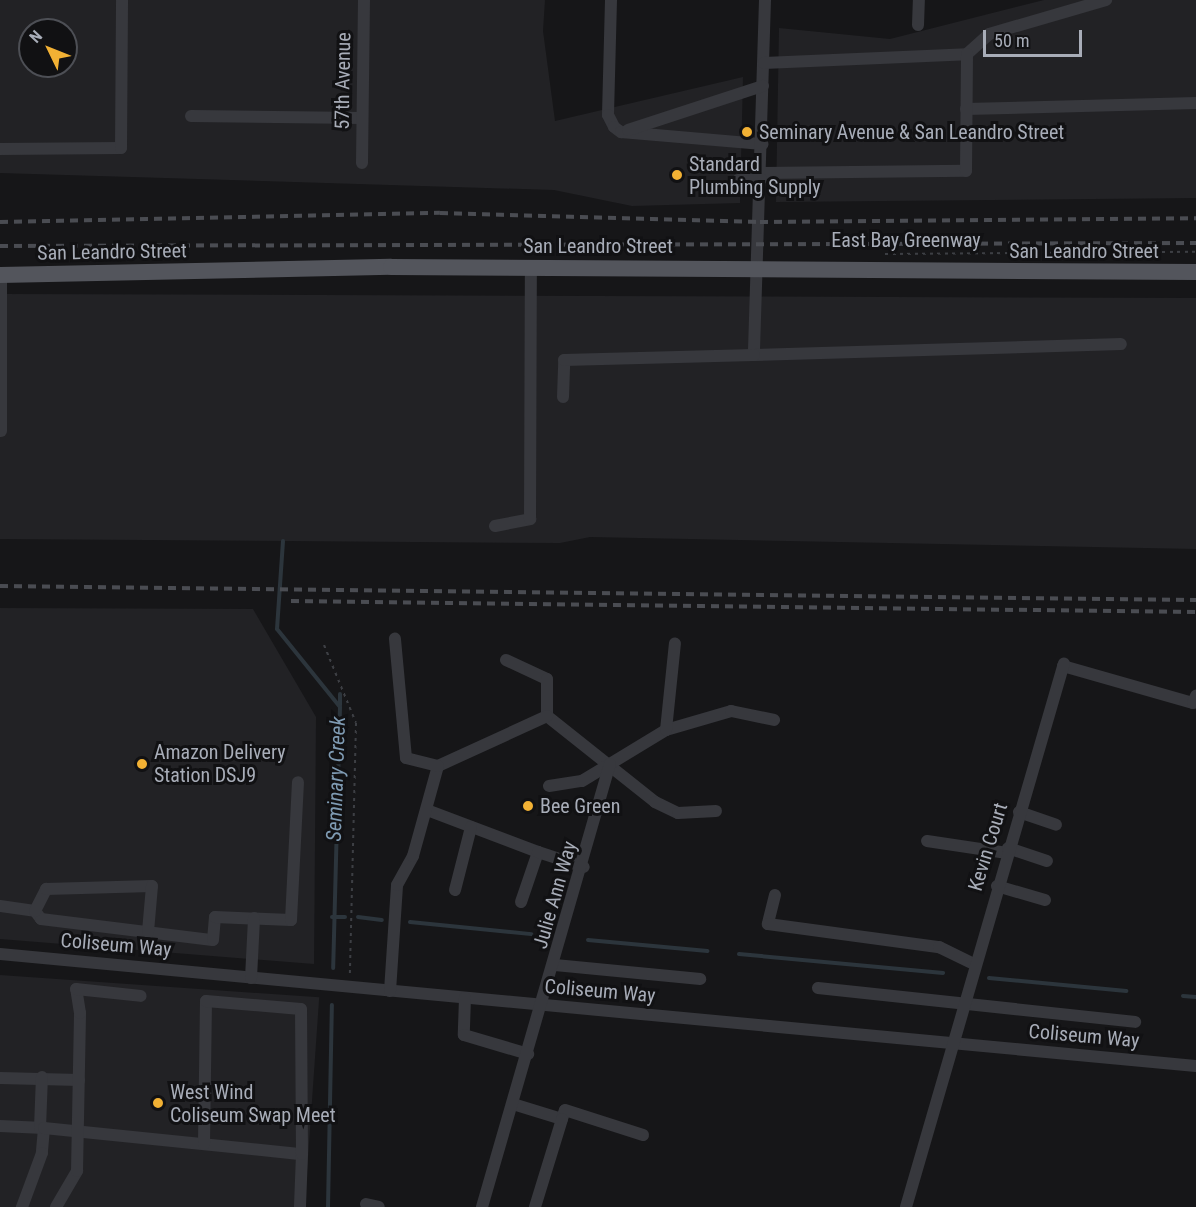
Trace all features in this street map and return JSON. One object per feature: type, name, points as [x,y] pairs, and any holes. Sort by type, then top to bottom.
[{"type":"main road","name":"San Leandro Street","points":[[1,275],[531,267],[1196,272]]},
{"type":"street","points":[[0,149],[121,148],[122,0]]},
{"type":"street","name":"57th Avenue","points":[[362,163],[364,0]]},
{"type":"street","points":[[611,0],[608,115],[621,132],[762,144]]},
{"type":"street","points":[[754,355],[759,269],[765,0]]},
{"type":"street","points":[[918,25],[919,0]]},
{"type":"street","points":[[764,63],[967,54],[989,34],[1106,0]]},
{"type":"street","points":[[738,180],[761,176],[966,171],[967,54]]},
{"type":"street","points":[[621,132],[763,86]]},
{"type":"street","points":[[966,109],[1196,103]]},
{"type":"street","points":[[191,116],[362,118]]},
{"type":"street","points":[[495,526],[530,519],[531,267]]},
{"type":"street","points":[[1,275],[1,431]]},
{"type":"street","points":[[563,397],[564,360],[1121,344]]},
{"type":"street","points":[[396,639],[406,758],[438,766],[547,716]]},
{"type":"street","points":[[666,730],[675,643]]},
{"type":"street","points":[[506,660],[547,679],[547,716]]},
{"type":"street","name":"Kevin Court","points":[[906,1207],[951,1043],[1063,665],[1193,703],[1196,696]]},
{"type":"street","points":[[549,786],[582,781],[666,730],[731,711],[774,720]]},
{"type":"street","points":[[547,716],[655,802],[678,813],[716,811]]},
{"type":"street","name":"Julie Ann Way","points":[[482,1207],[584,867],[610,764]]},
{"type":"street","points":[[390,991],[397,885],[413,856],[438,766]]},
{"type":"street","points":[[0,906],[35,911],[41,919],[213,940],[215,917],[291,920],[298,782]]},
{"type":"street","points":[[427,810],[584,867]]},
{"type":"street","points":[[1019,812],[1056,825]]},
{"type":"street","points":[[455,890],[471,827]]},
{"type":"street","points":[[927,841],[1008,850],[1047,861]]},
{"type":"street","points":[[521,902],[538,852]]},
{"type":"street","points":[[35,911],[46,889],[152,886],[148,932]]},
{"type":"street","points":[[997,886],[1045,900]]},
{"type":"street","points":[[775,895],[768,924],[939,947],[974,964]]},
{"type":"street","points":[[250,978],[254,918]]},
{"type":"street","name":"Coliseum Way","points":[[0,954],[1196,1066]]},
{"type":"street","points":[[555,965],[700,979]]},
{"type":"street","points":[[818,988],[962,1006],[1134,1022]]},
{"type":"street","points":[[56,1207],[77,1171],[79,1080],[76,989],[141,996]]},
{"type":"street","points":[[465,998],[464,1035],[528,1054]]},
{"type":"street","points":[[204,1144],[206,1001],[302,1009],[300,1207]]},
{"type":"street","points":[[0,1078],[42,1077],[79,1080]]},
{"type":"street","points":[[22,1207],[42,1153],[42,1077]]},
{"type":"street","points":[[513,1104],[562,1119]]},
{"type":"street","points":[[534,1207],[565,1110],[643,1135]]},
{"type":"street","points":[[0,1126],[42,1128],[302,1154]]},
{"type":"street","points":[[366,1204],[379,1207]]},
{"type":"path","name":"East Bay Greenway","points":[[878,254],[1196,252]]},
{"type":"path","points":[[324,645],[356,723],[350,987]]},
{"type":"shaded area","points":[[0,0],[545,0],[543,31],[555,121],[743,77],[740,203],[632,206],[554,190],[0,173]]},
{"type":"shaded area","points":[[1044,0],[1196,0],[1196,198],[776,202],[779,28],[890,39]]},
{"type":"shaded area","points":[[0,294],[1196,298],[1196,549],[590,537],[560,543],[0,539]]},
{"type":"shaded area","name":"Amazon Delivery Station DSJ9","points":[[0,608],[253,609],[316,717],[314,964],[0,939]]},
{"type":"shaded area","name":"West Wind Coliseum Swap Meet","points":[[0,975],[319,997],[305,1207],[0,1207]]},
{"type":"waterway","name":"Seminary Creek","points":[[283,541],[277,629],[340,707],[333,968]]},
{"type":"waterway","points":[[340,694],[340,705]]},
{"type":"waterway","points":[[332,917],[345,917]]},
{"type":"waterway","points":[[358,917],[382,920]]},
{"type":"waterway","points":[[410,922],[531,934]]},
{"type":"waterway","points":[[588,940],[707,951]]},
{"type":"waterway","points":[[739,954],[943,973]]},
{"type":"waterway","points":[[989,978],[1126,991]]},
{"type":"waterway","points":[[1183,996],[1196,997]]},
{"type":"waterway","name":"Seminary Creek","points":[[328,1207],[332,1005]]},
{"type":"railway","points":[[0,222],[440,213],[760,222],[1196,218]]},
{"type":"railway","points":[[0,246],[1196,243]]},
{"type":"railway","points":[[0,586],[1196,600]]},
{"type":"railway","points":[[291,601],[1196,612]]},
{"type":"place","name":"Seminary Avenue & San Leandro Street","points":[[747,132]]},
{"type":"place","name":"Standard Plumbing Supply","points":[[677,175]]},
{"type":"place","name":"Amazon Delivery Station DSJ9","points":[[142,764]]},
{"type":"place","name":"Bee Green","points":[[528,806]]},
{"type":"place","name":"West Wind Coliseum Swap Meet","points":[[158,1103]]}]
